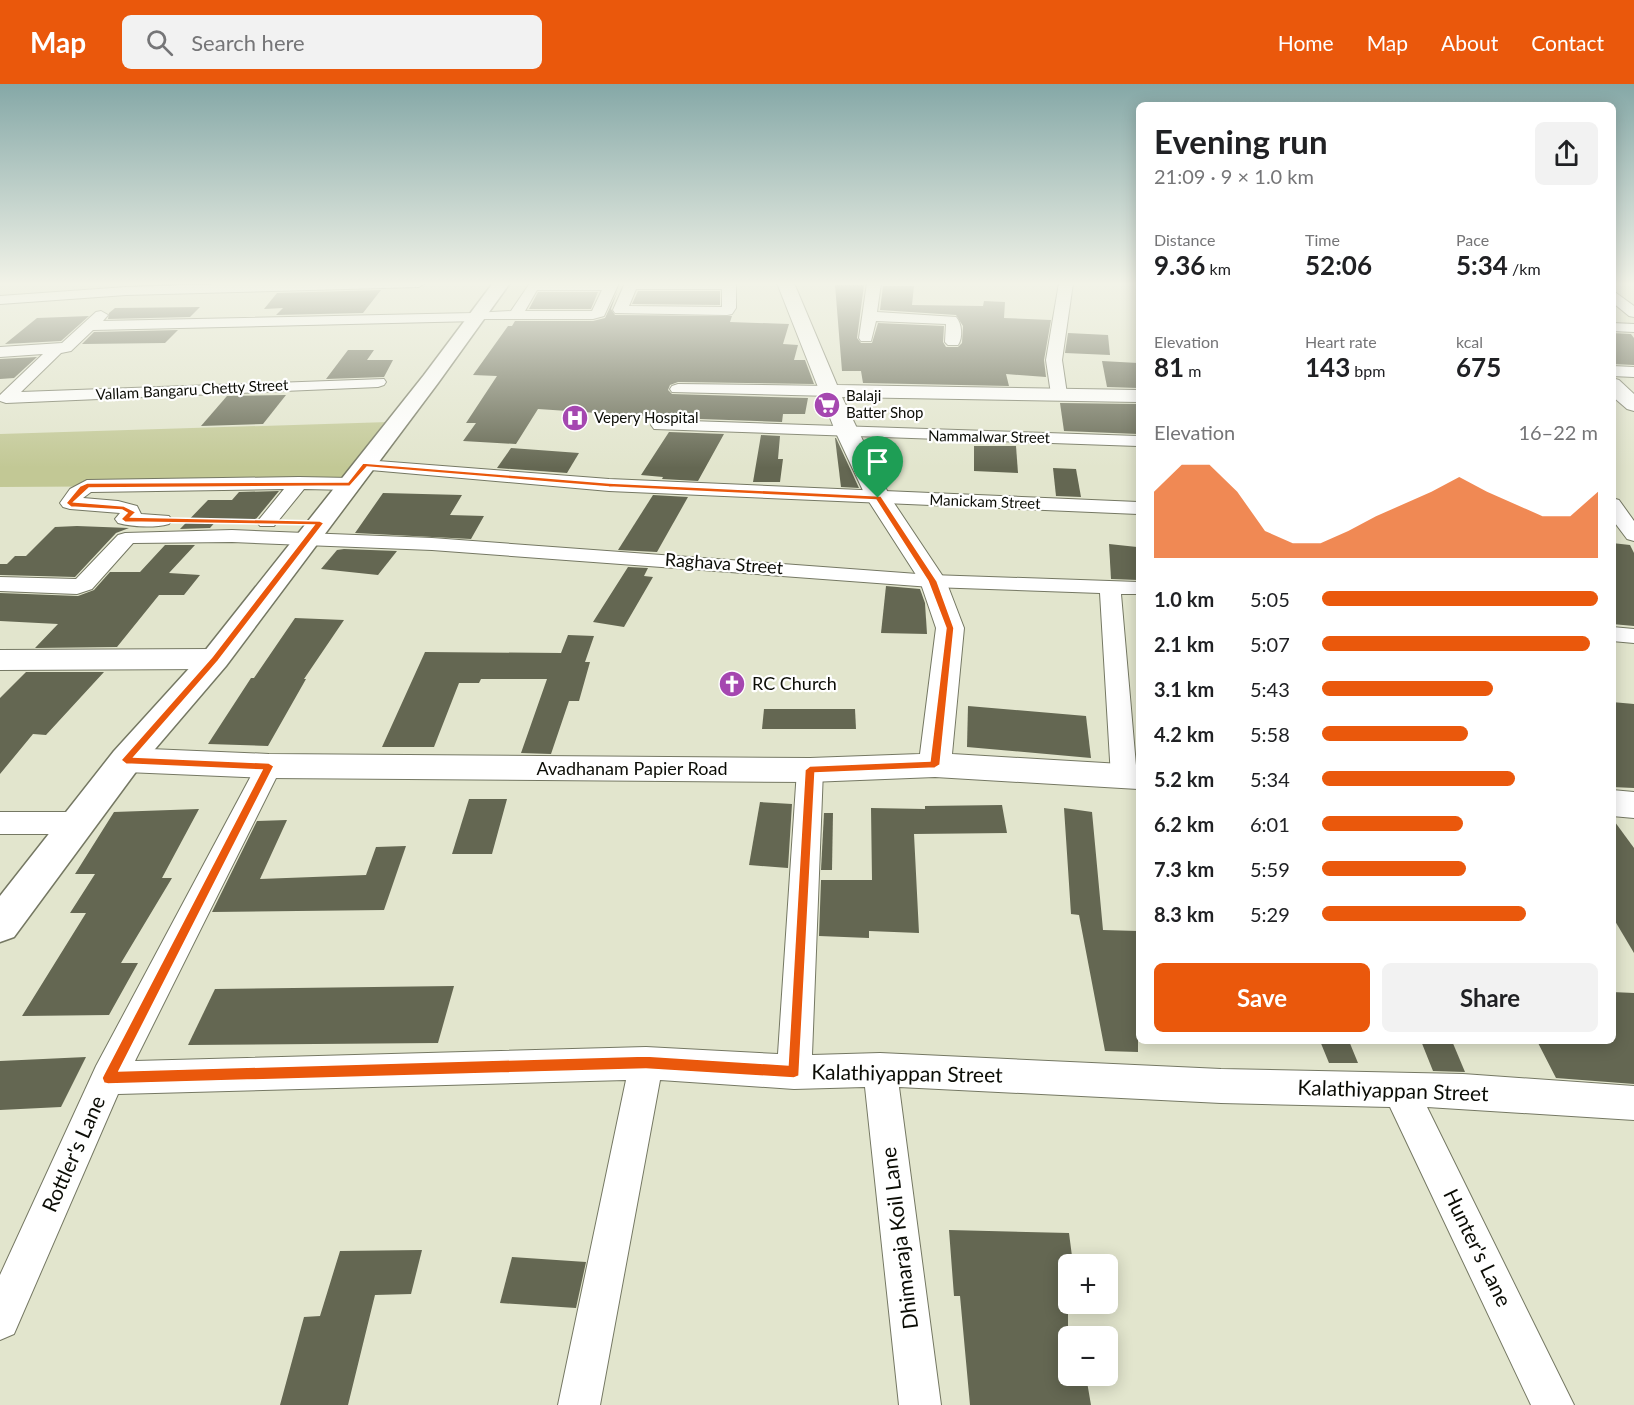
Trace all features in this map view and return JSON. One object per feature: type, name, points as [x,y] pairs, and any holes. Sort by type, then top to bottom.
[{"type":"main road","points":[[0,925],[126,760],[215,659],[456,345]]},
{"type":"street","points":[[0,352],[66,348],[70,345]]},
{"type":"street","points":[[811,345],[847,433],[878,498],[933,581],[950,628],[935,765]]},
{"type":"street","points":[[1056,345],[1054,360],[1059,394]]},
{"type":"street","name":"Vallam Bangaru Chetty Street","points":[[57,348],[6,398],[378,382]]},
{"type":"street","points":[[1616,371],[1634,372]]},
{"type":"street","points":[[737,391],[739,372]]},
{"type":"street","points":[[1616,388],[1634,405]]},
{"type":"street","points":[[678,389],[1136,396]]},
{"type":"street","points":[[1616,417],[1634,418]]},
{"type":"street","name":"Nammalwar Street","points":[[660,426],[1136,441]]},
{"type":"street","name":"Manickam Street","points":[[365,465],[609,485],[1136,508]]},
{"type":"street","points":[[267,522],[298,483]]},
{"type":"street","points":[[315,530],[267,522],[125,519],[132,512],[130,510],[70,503],[77,493],[87,486],[350,484]]},
{"type":"street","points":[[1616,510],[1634,536]]},
{"type":"street","points":[[0,584],[77,587],[84,584],[125,539],[132,537],[315,530]]},
{"type":"street","name":"Raghava Street","points":[[315,530],[933,581],[1136,588]]},
{"type":"street","points":[[1110,586],[1131,777]]},
{"type":"street","points":[[1616,634],[1634,636]]},
{"type":"street","points":[[0,660],[215,659]]},
{"type":"street","name":"Avadhanam Papier Road","points":[[126,760],[269,766],[810,770],[935,765],[1131,777]]},
{"type":"street","name":"Rottler's Lane","points":[[0,1320],[108,1078],[269,766]]},
{"type":"street","points":[[794,1072],[810,770]]},
{"type":"street","points":[[1616,803],[1634,804]]},
{"type":"street","points":[[0,823],[78,823]]},
{"type":"street","points":[[579,1405],[646,1063]]},
{"type":"street","name":"Kalathiyappan Street","points":[[108,1078],[646,1063],[794,1072],[880,1070],[1221,1086],[1462,1091],[1634,1103]]},
{"type":"street","name":"Dhimaraja Koil Lane","points":[[880,1070],[920,1405]]},
{"type":"street","name":"Hunter's Lane","points":[[1401,1090],[1552,1405]]},
{"type":"green space","points":[[389,422],[339,485],[0,487],[0,434]]},
{"type":"building","points":[[495,345],[793,345],[798,345],[794,360],[805,360],[814,384],[678,382],[670,385],[668,390],[672,394],[808,398],[805,414],[783,414],[782,422],[672,418],[538,409],[516,444],[463,441],[476,423],[466,423],[497,376],[473,375]]},
{"type":"building","points":[[840,345],[945,345],[946,347],[958,347],[960,345],[1047,345],[1044,360],[1046,377],[1006,374],[1009,386],[863,383],[861,371],[842,371]]},
{"type":"building","points":[[1066,345],[1109,345],[1110,355],[1065,353]]},
{"type":"building","points":[[1616,345],[1634,345],[1634,365],[1616,364]]},
{"type":"building","points":[[348,350],[374,350],[367,360],[393,360],[384,377],[326,379]]},
{"type":"building","points":[[37,357],[14,378],[0,379],[0,359]]},
{"type":"building","points":[[1102,361],[1136,363],[1136,388],[1107,387]]},
{"type":"building","points":[[286,395],[263,424],[201,426],[227,396]]},
{"type":"building","points":[[1060,403],[1136,404],[1136,434],[1064,431]]},
{"type":"building","points":[[669,432],[724,434],[698,481],[641,475]]},
{"type":"building","points":[[761,435],[780,436],[778,459],[783,459],[780,482],[753,482]]},
{"type":"building","points":[[836,438],[859,488],[841,487]]},
{"type":"building","points":[[974,446],[1016,446],[1018,473],[974,471]]},
{"type":"building","points":[[511,448],[579,453],[567,473],[497,468]]},
{"type":"building","points":[[1053,468],[1076,469],[1081,497],[1056,496]]},
{"type":"building","points":[[279,491],[256,519],[218,519],[210,528],[180,529],[208,500],[232,500],[239,492]]},
{"type":"building","points":[[383,493],[462,495],[450,515],[484,516],[471,539],[355,533]]},
{"type":"building","points":[[653,495],[688,497],[657,552],[618,550]]},
{"type":"building","points":[[55,527],[129,528],[116,533],[75,577],[0,575],[0,564],[7,564],[15,556],[26,556]]},
{"type":"building","points":[[1616,543],[1630,545],[1634,553],[1634,626],[1616,624]]},
{"type":"building","points":[[1109,544],[1136,547],[1136,580],[1111,579]]},
{"type":"building","points":[[165,545],[195,545],[169,573],[200,575],[184,595],[159,595],[117,647],[35,648],[58,624],[0,621],[0,593],[78,596],[94,590],[110,572],[140,572]]},
{"type":"building","points":[[337,550],[397,551],[378,575],[321,569]]},
{"type":"building","points":[[628,567],[648,568],[644,576],[653,577],[624,627],[593,622]]},
{"type":"building","points":[[886,586],[920,589],[925,603],[927,634],[881,633]]},
{"type":"building","points":[[295,618],[344,620],[304,679],[306,679],[268,746],[208,744],[251,678],[254,678]]},
{"type":"building","points":[[568,635],[594,636],[585,662],[590,662],[579,701],[569,701],[551,754],[521,753],[547,679],[481,679],[479,683],[459,683],[434,747],[382,747],[425,652],[561,653]]},
{"type":"building","points":[[26,672],[104,672],[46,735],[33,734],[0,774],[0,698]]},
{"type":"building","points":[[1616,702],[1634,704],[1634,788],[1616,787]]},
{"type":"building","points":[[968,706],[1086,716],[1091,758],[967,747]]},
{"type":"building","points":[[764,709],[855,709],[856,729],[762,729]]},
{"type":"building","points":[[469,799],[507,799],[492,854],[452,854]]},
{"type":"building","points":[[760,802],[792,804],[788,868],[749,865]]},
{"type":"building","points":[[1002,805],[1007,833],[914,834],[919,933],[869,931],[869,938],[819,936],[821,880],[872,880],[871,808],[925,809],[925,806]]},
{"type":"building","points":[[1064,808],[1092,812],[1103,930],[1136,931],[1136,1044],[1138,1044],[1138,1052],[1105,1051],[1079,915],[1071,914]]},
{"type":"building","points":[[199,809],[162,878],[172,878],[121,963],[138,963],[109,1015],[22,1016],[86,913],[70,913],[95,874],[75,874],[114,812]]},
{"type":"building","points":[[824,813],[833,813],[832,870],[821,870]]},
{"type":"building","points":[[287,820],[260,879],[366,875],[376,847],[406,846],[384,910],[212,912],[257,821]]},
{"type":"building","points":[[1616,823],[1634,848],[1634,953],[1616,923]]},
{"type":"building","points":[[454,986],[438,1043],[188,1045],[215,989]]},
{"type":"building","points":[[1616,992],[1634,993],[1634,1084],[1556,1078],[1539,1044],[1616,1044]]},
{"type":"building","points":[[1321,1044],[1350,1044],[1358,1063],[1329,1063]]},
{"type":"building","points":[[1422,1044],[1453,1044],[1465,1072],[1433,1071]]},
{"type":"building","points":[[86,1057],[61,1107],[0,1110],[0,1061]]},
{"type":"building","points":[[949,1230],[1069,1233],[1072,1254],[1058,1254],[1058,1314],[1068,1314],[1068,1326],[1058,1326],[1058,1386],[1088,1386],[1091,1405],[970,1405],[960,1296],[954,1296]]},
{"type":"building","points":[[422,1250],[411,1294],[375,1295],[348,1405],[280,1405],[304,1317],[320,1316],[340,1251]]},
{"type":"building","points":[[512,1257],[586,1262],[576,1308],[500,1303]]},
{"type":"place","name":"Balaji Batter Shop","points":[[827,405]]},
{"type":"place","name":"Vepery Hospital","points":[[575,418]]},
{"type":"place","name":"RC Church","points":[[732,684]]},
{"type":"route","points":[[365,465],[609,485],[878,498],[933,581],[950,628],[935,765],[810,770],[794,1072],[646,1063],[108,1078],[269,766],[126,760],[215,659],[320,523],[125,519],[132,512],[124,508],[71,504],[83,488],[87,486],[350,484],[365,465]]}]
